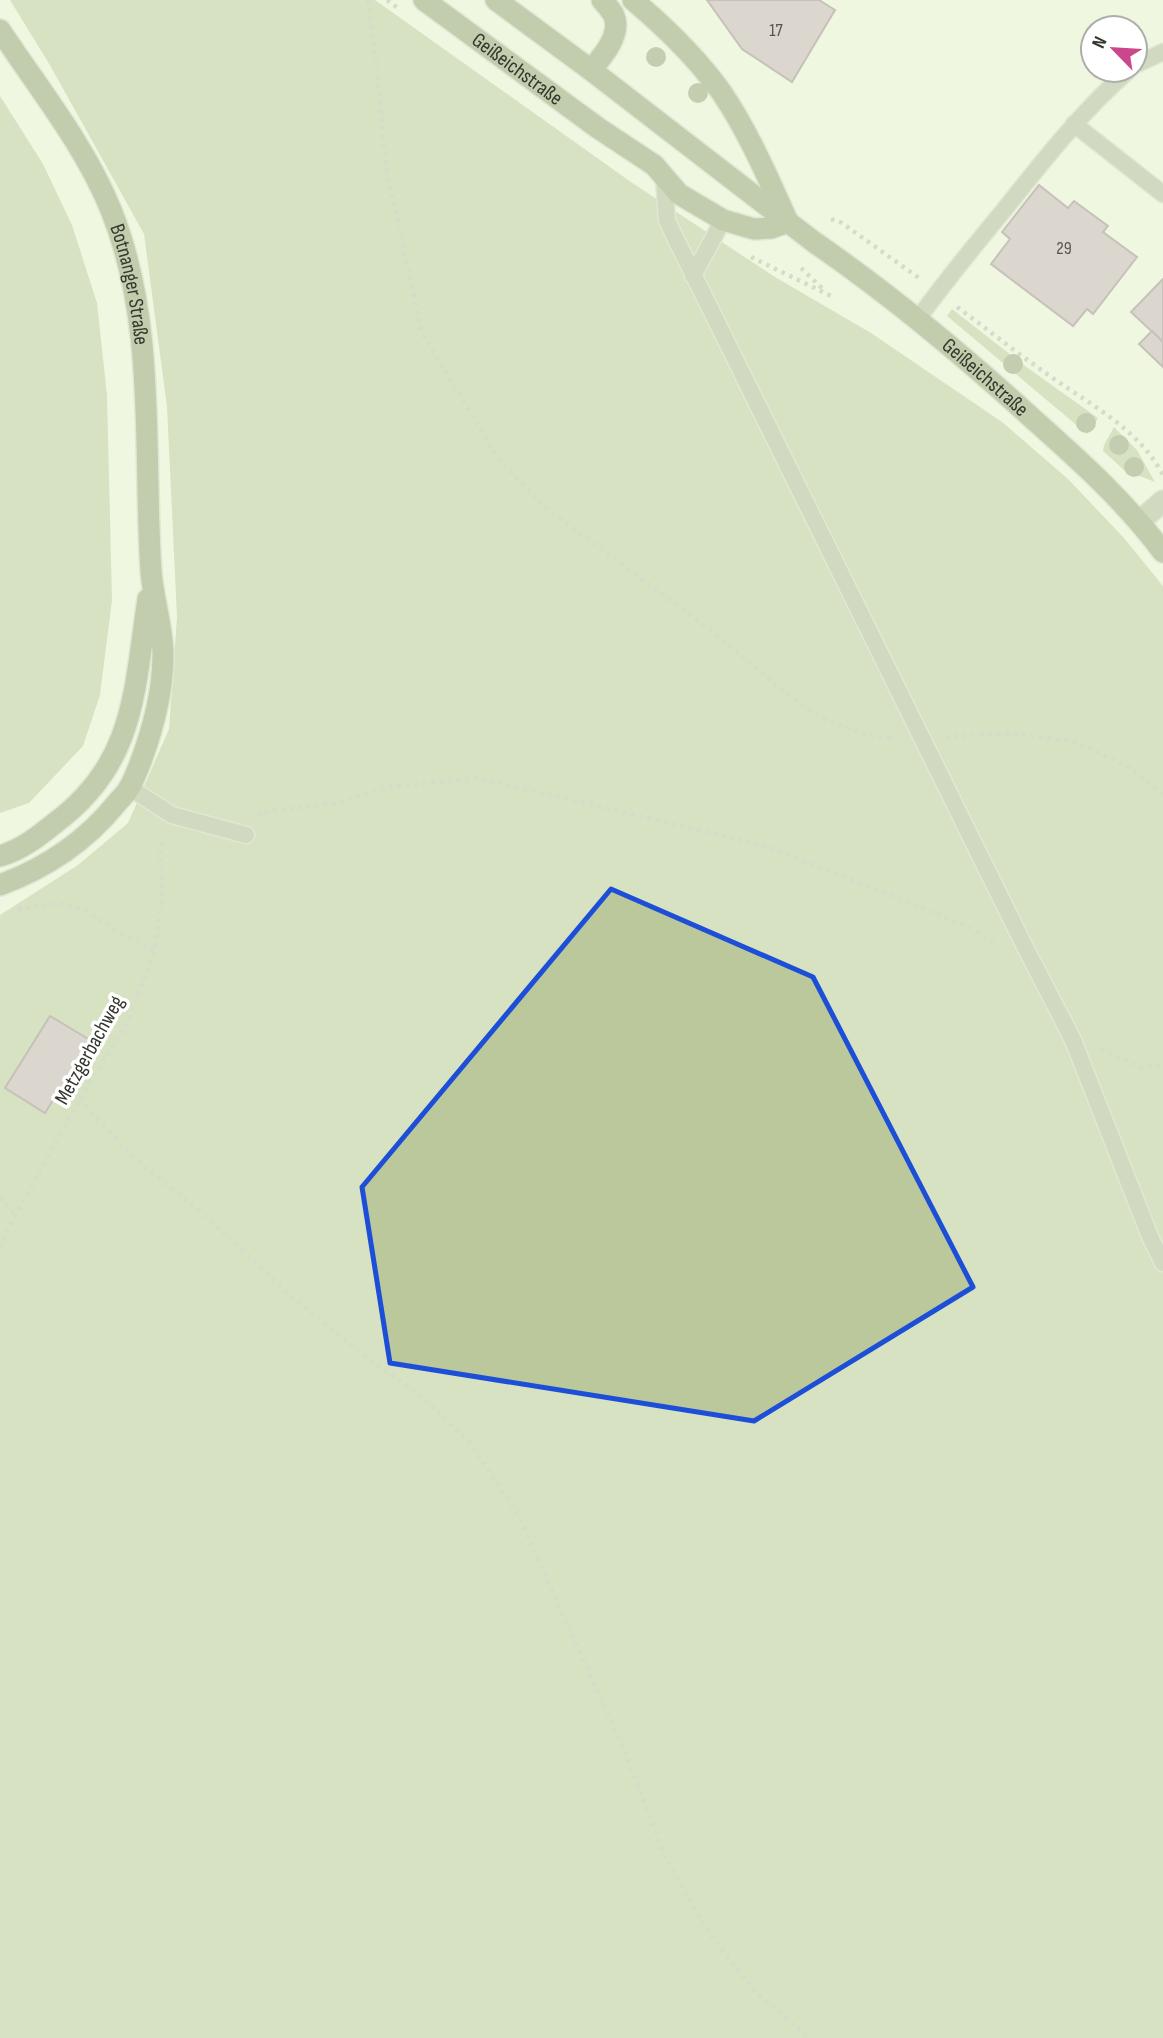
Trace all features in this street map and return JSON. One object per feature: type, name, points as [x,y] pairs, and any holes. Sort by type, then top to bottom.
[{"type":"main road","name":"Geißeichstraße","points":[[424,0],[598,128],[654,165],[679,194],[718,228],[771,228],[789,222]]},
{"type":"main road","name":"Geißeichstraße","points":[[496,0],[917,320],[1001,390],[1111,489],[1163,552]]},
{"type":"main road","points":[[591,70],[603,56],[615,30],[614,15],[602,0]]},
{"type":"main road","name":"Geißeichstraße","points":[[633,0],[671,35],[721,92],[746,132],[789,222]]},
{"type":"main road","name":"Botnanger Straße","points":[[0,30],[73,135],[96,177],[112,212],[130,271],[140,331],[146,403],[151,572],[163,655],[156,713],[130,788],[98,826],[72,847],[39,869],[0,885]]},
{"type":"main road","name":"Botnanger Straße","points":[[0,856],[34,839],[61,819],[89,795],[110,765],[132,706],[151,572]]},
{"type":"street","points":[[1140,521],[1163,501]]},
{"type":"lane","points":[[917,320],[1074,124],[1114,84]]},
{"type":"lane","points":[[1074,124],[1163,194]]},
{"type":"lane","points":[[664,178],[667,221],[1073,1040],[1151,1239],[1163,1263]]},
{"type":"lane","points":[[693,276],[718,228]]},
{"type":"lane","points":[[130,788],[172,814],[246,835]]},
{"type":"path","points":[[368,0],[386,167],[422,333],[498,458],[542,505],[718,635],[787,694],[827,720],[868,735],[898,740],[1010,733],[1077,743],[1129,767],[1163,795]]},
{"type":"path","points":[[842,223],[1042,371],[1111,418],[1147,449],[1163,476]]},
{"type":"path","points":[[718,228],[737,250],[831,296]]},
{"type":"path","points":[[246,835],[261,812],[338,803],[389,787],[478,778],[767,846],[969,927],[1002,948],[1024,945]]},
{"type":"path","name":"Metzgerbachweg","points":[[0,1248],[80,1099],[127,1023],[155,950],[162,898],[160,848],[172,814]]},
{"type":"path","points":[[11,911],[58,903],[87,911],[114,929],[155,950]]},
{"type":"path","points":[[1073,1040],[1110,1052],[1141,1067],[1163,1065]]},
{"type":"path","points":[[80,1099],[133,1157],[202,1213],[296,1300],[360,1352],[421,1396],[469,1442],[517,1513],[625,1752],[665,1857],[710,1934],[756,1993],[809,2038]]},
{"type":"path","points":[[0,1197],[15,1216]]},
{"type":"highlighted area","points":[[611,889],[813,977],[973,1287],[754,1421],[390,1363],[362,1187]]},
{"type":"green space","points":[[10,0],[375,0],[631,182],[775,277],[871,333],[1002,422],[1068,479],[1124,538],[1163,586],[1163,2038],[0,2038],[0,915],[78,865],[128,823],[169,729],[177,617],[167,407],[144,234],[51,67]]},
{"type":"green space","points":[[0,96],[43,164],[72,225],[97,303],[107,395],[112,600],[100,695],[83,746],[29,803],[0,813]]},
{"type":"green space","points":[[952,309],[1098,418],[1091,430],[1087,434],[947,316]]},
{"type":"green space","points":[[1114,427],[1137,450],[1155,482],[1124,470],[1103,451]]},
{"type":"building","points":[[707,0],[819,0],[835,10],[792,82],[742,49]]},
{"type":"building","points":[[1039,185],[1068,208],[1074,201],[1108,226],[1103,232],[1137,257],[1093,314],[1087,309],[1073,326],[991,264],[1010,239],[1002,232]]},
{"type":"building","points":[[1163,279],[1163,342],[1131,312]]},
{"type":"building","points":[[1152,331],[1163,342],[1163,367],[1139,344]]},
{"type":"building","points":[[50,1016],[90,1040],[45,1113],[5,1088]]}]
